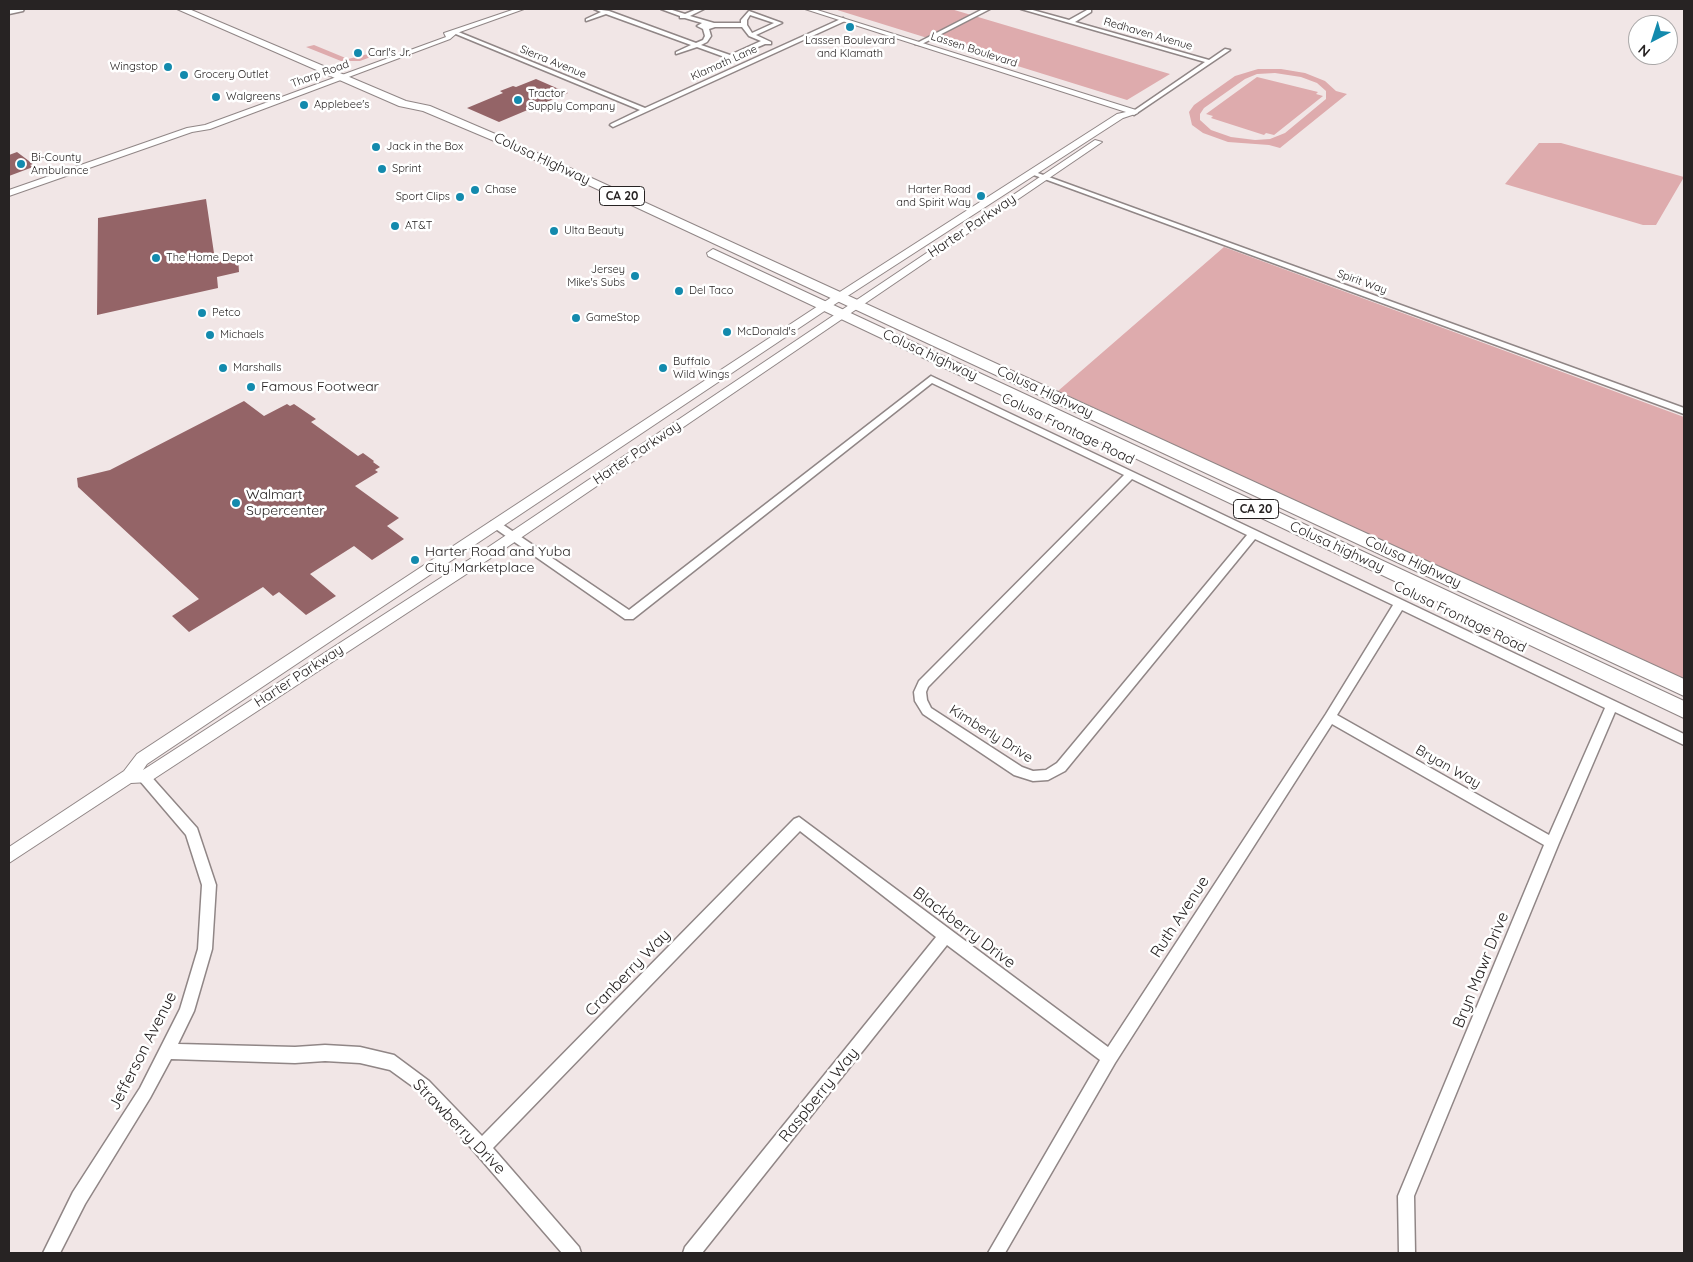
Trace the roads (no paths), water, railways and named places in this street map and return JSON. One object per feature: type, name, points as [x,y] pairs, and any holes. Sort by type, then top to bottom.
[{"type":"highway","name":"Colusa Highway","points":[[182,9],[404,104],[426,108],[496,138],[839,297],[849,309]]},
{"type":"highway","name":"Colusa Highway","points":[[404,104],[413,114],[688,241]]},
{"type":"highway","name":"Colusa Highway","points":[[706,250],[825,306],[849,309],[1684,688]]},
{"type":"highway","name":"Colusa highway","points":[[849,309],[1677,707]]},
{"type":"main road","points":[[9,12],[20,9]]},
{"type":"street","name":"Tharp Road","points":[[9,193],[190,130],[207,127],[337,76],[448,38],[454,32],[520,9]]},
{"type":"street","points":[[597,9],[748,63]]},
{"type":"street","points":[[681,17],[701,9]]},
{"type":"street","name":"Lassen Boulevard","points":[[808,9],[1134,112]]},
{"type":"street","points":[[918,44],[987,9]]},
{"type":"street","name":"Redhaven Avenue","points":[[1024,9],[1210,62]]},
{"type":"street","points":[[662,10],[706,26],[744,25]]},
{"type":"street","points":[[751,35],[779,23],[751,11],[744,20],[744,25],[751,35],[782,48]]},
{"type":"street","points":[[1070,22],[1089,11]]},
{"type":"street","points":[[588,20],[607,12]]},
{"type":"street","name":"Klamath Lane","points":[[613,125],[843,20]]},
{"type":"street","points":[[678,52],[707,38],[706,26]]},
{"type":"street","name":"Sierra Avenue","points":[[454,32],[644,110]]},
{"type":"street","points":[[730,57],[764,42]]},
{"type":"street","name":"Harter Parkway","points":[[137,777],[142,759],[825,306],[1120,116],[1134,112],[1227,50]]},
{"type":"street","name":"Harter Parkway","points":[[1121,127],[1132,119],[1134,112]]},
{"type":"street","name":"Harter Parkway","points":[[9,856],[513,538],[849,309],[1105,138]]},
{"type":"street","name":"Spirit Way","points":[[1033,173],[1684,410]]},
{"type":"street","name":"Colusa Frontage Road","points":[[495,525],[629,616],[931,379],[1684,740]]},
{"type":"street","name":"Kimberly Drive","points":[[1130,475],[923,684],[920,692],[921,701],[927,711],[1018,771],[1033,776],[1048,775],[1061,767],[1253,534]]},
{"type":"street","name":"Ruth Avenue","points":[[996,1253],[1110,1058],[1330,717],[1400,603]]},
{"type":"street","name":"Bryn Mawr Drive","points":[[1407,1253],[1406,1196],[1552,843],[1612,705]]},
{"type":"street","name":"Bryan Way","points":[[1330,717],[1552,843]]},
{"type":"street","name":"Jefferson Avenue","points":[[51,1253],[79,1198],[145,1093],[187,1011],[205,949],[209,885],[192,832],[137,777]]},
{"type":"street","name":"Blackberry Drive","points":[[798,823],[1110,1058]]},
{"type":"street","name":"Cranberry Way","points":[[482,1147],[798,823]]},
{"type":"street","name":"Raspberry Way","points":[[691,1253],[946,936]]},
{"type":"street","name":"Strawberry Drive","points":[[166,1051],[295,1055],[325,1053],[360,1055],[394,1062],[424,1086],[482,1147],[573,1253]]},
{"type":"place","name":"Lassen Boulevard and Klamath","points":[[850,27]]},
{"type":"place","name":"Carl's Jr.","points":[[358,53]]},
{"type":"place","name":"Wingstop","points":[[168,67]]},
{"type":"place","name":"Grocery Outlet","points":[[184,75]]},
{"type":"place","name":"Walgreens","points":[[216,97]]},
{"type":"place","name":"Tractor Supply Company","points":[[518,100]]},
{"type":"place","name":"Applebee's","points":[[304,105]]},
{"type":"place","name":"Jack in the Box","points":[[376,147]]},
{"type":"place","name":"Bi-County Ambulance","points":[[21,164]]},
{"type":"place","name":"Sprint","points":[[382,169]]},
{"type":"place","name":"Chase","points":[[475,190]]},
{"type":"place","name":"Harter Road and Spirit Way","points":[[981,196]]},
{"type":"place","name":"Sport Clips","points":[[460,197]]},
{"type":"place","name":"AT&T","points":[[395,226]]},
{"type":"place","name":"Ulta Beauty","points":[[554,231]]},
{"type":"place","name":"The Home Depot","points":[[156,258]]},
{"type":"place","name":"Jersey Mike's Subs","points":[[635,276]]},
{"type":"place","name":"Del Taco","points":[[679,291]]},
{"type":"place","name":"Petco","points":[[202,313]]},
{"type":"place","name":"GameStop","points":[[576,318]]},
{"type":"place","name":"McDonald's","points":[[727,332]]},
{"type":"place","name":"Michaels","points":[[210,335]]},
{"type":"place","name":"Marshalls","points":[[223,368]]},
{"type":"place","name":"Buffalo Wild Wings","points":[[663,368]]},
{"type":"place","name":"Famous Footwear","points":[[251,387]]},
{"type":"place","name":"Walmart Supercenter","points":[[236,503]]},
{"type":"place","name":"Harter Road and Yuba City Marketplace","points":[[415,560]]}]
